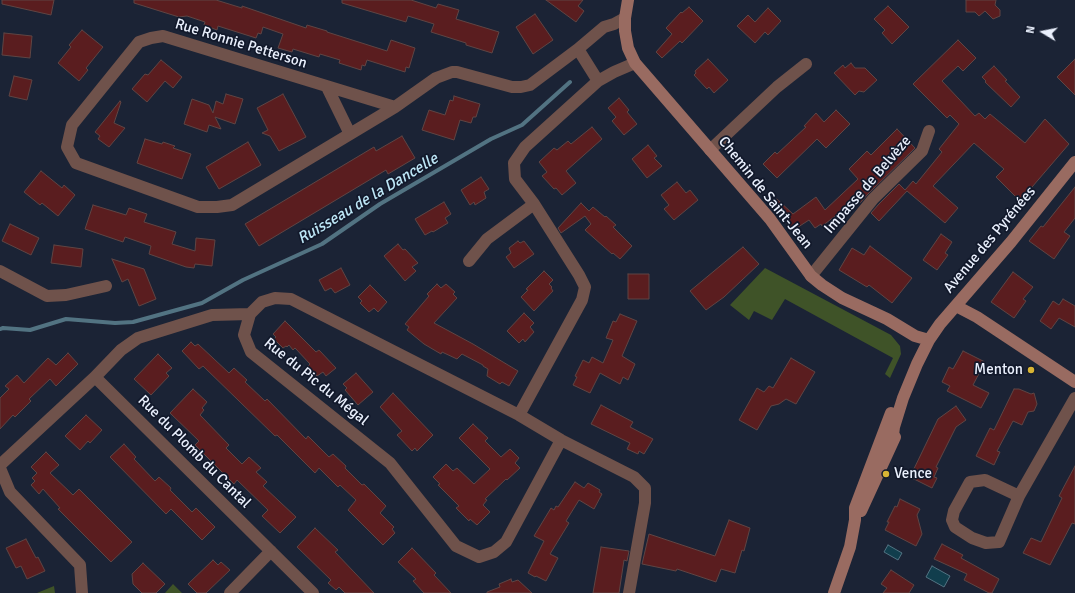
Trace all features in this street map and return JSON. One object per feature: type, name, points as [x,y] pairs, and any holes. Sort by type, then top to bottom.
[{"type":"main road","name":"Chemin de Saint-Jean","points":[[628,0],[625,18],[628,48],[635,63],[770,219],[812,276],[822,285],[842,298],[887,319],[915,336],[930,340]]},
{"type":"main road","name":"Avenue des Pyrénées","points":[[836,592],[850,547],[855,520],[855,508],[900,396],[930,340],[940,324],[1011,242],[1075,162]]},
{"type":"main road","points":[[956,306],[978,317],[1075,382]]},
{"type":"main road","name":"Avenue des Pyrénées","points":[[855,520],[862,510],[900,427],[911,390],[928,353],[930,340]]},
{"type":"main road","name":"Avenue des Pyrénées","points":[[892,443],[900,396]]},
{"type":"street","name":"Rue Ronnie Petterson","points":[[395,107],[163,36],[150,38],[139,42],[72,125],[67,147],[76,162],[198,207],[217,207],[232,204],[395,107],[436,78],[452,72],[512,87],[530,85],[578,49],[604,27],[625,18]]},
{"type":"street","points":[[578,49],[598,81]]},
{"type":"street","points":[[519,415],[582,300],[585,287],[534,204],[515,179],[514,163],[525,147],[598,81],[635,63]]},
{"type":"street","points":[[710,150],[777,87],[806,64]]},
{"type":"street","points":[[327,87],[350,134]]},
{"type":"street","name":"Impasse de Belvèze","points":[[812,276],[872,199],[922,152],[929,131]]},
{"type":"street","points":[[469,261],[487,239],[534,204]]},
{"type":"street","points":[[0,271],[47,296],[66,295],[106,286]]},
{"type":"street","points":[[82,593],[80,565],[10,492],[0,466],[95,377],[121,350],[138,338],[212,315],[250,314],[262,302],[275,298],[291,299],[519,415],[561,440],[634,477],[645,488],[645,503],[629,593]]},
{"type":"street","name":"Rue du Pic du Mégal","points":[[250,314],[244,335],[251,352],[390,463],[456,546],[479,557],[494,552],[506,542],[561,440]]},
{"type":"street","name":"Rue du Plomb du Cantal","points":[[95,377],[313,593]]},
{"type":"street","points":[[1019,496],[985,480],[970,482],[954,511],[952,520],[955,527],[972,538],[986,543],[999,542],[1019,496],[1075,398]]},
{"type":"street","points":[[230,593],[271,551]]},
{"type":"green space","points":[[765,268],[891,335],[900,346],[901,354],[890,378],[885,374],[893,358],[785,299],[772,320],[754,311],[749,320],[730,305]]},
{"type":"green space","points":[[173,584],[182,593],[165,593]]},
{"type":"green space","points":[[54,586],[55,593],[37,593]]},
{"type":"water","points":[[888,545],[902,553],[898,560],[884,552]]},
{"type":"water","points":[[932,566],[950,576],[944,587],[926,577]]},
{"type":"building","points":[[2,0],[54,0],[51,15],[2,4]]},
{"type":"building","points":[[134,0],[216,0],[242,8],[242,6],[306,28],[307,25],[387,51],[391,40],[415,48],[409,68],[406,67],[405,72],[367,60],[365,66],[362,65],[361,70],[339,63],[340,60],[320,54],[319,57],[293,49],[292,52],[278,48],[283,34],[263,27],[261,34],[258,33],[256,38],[218,26],[217,30],[204,25],[205,22],[187,16],[179,17],[134,3]]},
{"type":"building","points":[[342,0],[411,0],[436,8],[438,4],[459,10],[456,19],[499,32],[492,53],[431,32],[434,24],[408,16],[406,22],[342,3]]},
{"type":"building","points":[[546,0],[583,0],[578,6],[584,11],[576,22]]},
{"type":"building","points":[[966,0],[996,0],[995,5],[1000,10],[1000,16],[993,19],[985,11],[979,16],[975,12],[966,12]]},
{"type":"building","points":[[888,6],[909,27],[892,44],[882,33],[885,30],[874,19]]},
{"type":"building","points":[[689,7],[703,21],[682,43],[680,41],[662,58],[656,52],[672,34],[666,28],[681,12],[682,13]]},
{"type":"building","points":[[768,8],[781,21],[768,35],[765,32],[755,43],[737,26],[748,15],[755,22]]},
{"type":"building","points":[[535,14],[553,40],[533,54],[516,27]]},
{"type":"building","points":[[82,30],[103,47],[86,68],[88,70],[79,81],[58,63],[71,47],[69,45]]},
{"type":"building","points":[[4,33],[32,36],[30,58],[2,55]]},
{"type":"building","points":[[958,40],[976,58],[963,71],[958,66],[942,81],[975,116],[979,113],[985,119],[990,114],[1025,143],[1045,119],[1069,144],[1020,201],[996,177],[1004,169],[974,143],[933,186],[958,208],[945,223],[907,191],[879,221],[871,213],[899,184],[905,190],[913,181],[916,184],[942,152],[939,149],[959,124],[950,115],[947,118],[913,84]]},
{"type":"building","points":[[708,59],[728,80],[714,93],[709,87],[707,89],[694,75],[696,73],[695,71]]},
{"type":"building","points":[[1075,59],[1075,95],[1057,77]]},
{"type":"building","points":[[161,60],[182,77],[173,88],[165,81],[147,102],[132,89],[145,74],[148,75]]},
{"type":"building","points":[[851,63],[855,68],[865,68],[877,80],[864,92],[859,91],[855,95],[834,73],[843,65],[845,68]]},
{"type":"building","points":[[994,66],[1007,80],[1005,81],[1020,97],[1011,107],[985,82],[986,81],[982,77]]},
{"type":"building","points":[[14,76],[32,80],[27,100],[9,96]]},
{"type":"building","points":[[226,94],[243,99],[235,124],[215,117],[221,129],[209,125],[207,132],[184,124],[192,99],[209,105],[213,113],[216,101],[223,104]]},
{"type":"building","points":[[283,94],[306,137],[279,151],[270,136],[262,133],[268,130],[257,108]]},
{"type":"building","points":[[454,96],[480,104],[476,117],[473,117],[471,123],[460,120],[454,140],[422,130],[429,110],[445,115],[450,100],[453,101]]},
{"type":"building","points":[[619,98],[629,110],[627,112],[637,124],[624,135],[612,121],[616,117],[608,108]]},
{"type":"building","points":[[120,101],[121,102],[114,123],[125,128],[109,147],[98,139],[100,136],[95,132]]},
{"type":"building","points":[[836,110],[850,124],[826,148],[817,139],[777,178],[763,164],[775,152],[777,154],[806,127],[804,126],[816,113],[824,122]]},
{"type":"building","points":[[592,127],[602,139],[566,171],[576,183],[562,195],[542,176],[547,172],[539,162],[554,148],[557,150],[568,141],[571,144]]},
{"type":"building","points":[[897,129],[915,148],[860,203],[858,202],[843,219],[838,214],[822,226],[821,224],[815,228],[809,220],[792,231],[773,201],[777,199],[793,214],[816,197],[825,210],[858,179],[849,169],[867,151],[871,155]]},
{"type":"building","points":[[402,136],[415,158],[388,174],[386,170],[259,246],[245,224],[374,147],[376,151]]},
{"type":"building","points":[[145,139],[162,144],[163,142],[175,146],[173,148],[191,154],[182,179],[137,163]]},
{"type":"building","points":[[248,142],[261,165],[219,189],[206,167]]},
{"type":"building","points":[[648,145],[657,156],[654,158],[662,166],[647,178],[632,159]]},
{"type":"building","points":[[41,171],[62,188],[64,185],[75,195],[58,216],[42,203],[40,205],[24,192]]},
{"type":"building","points":[[481,177],[489,189],[484,192],[486,198],[475,205],[474,202],[470,205],[461,190]]},
{"type":"building","points":[[677,182],[686,193],[690,190],[698,200],[674,220],[664,209],[669,205],[661,195]]},
{"type":"building","points":[[1075,187],[1075,218],[1064,232],[1070,236],[1054,259],[1029,241],[1041,226],[1043,227]]},
{"type":"building","points":[[444,202],[451,214],[445,218],[448,223],[425,235],[415,219]]},
{"type":"building","points":[[581,203],[589,211],[593,207],[605,217],[606,216],[616,225],[613,227],[632,246],[620,259],[613,253],[612,254],[585,230],[591,224],[585,216],[561,233],[558,228]]},
{"type":"building","points":[[93,205],[126,215],[129,208],[147,214],[144,222],[176,232],[172,244],[195,251],[196,238],[215,240],[212,266],[195,264],[194,268],[186,267],[149,254],[151,246],[125,237],[123,242],[85,229]]},
{"type":"building","points":[[10,224],[39,238],[31,255],[2,241]]},
{"type":"building","points":[[941,234],[952,242],[945,253],[948,255],[937,270],[923,260]]},
{"type":"building","points":[[518,241],[520,243],[524,241],[534,254],[514,268],[506,257],[511,253],[509,248]]},
{"type":"building","points":[[398,244],[418,263],[412,267],[416,271],[405,281],[384,256]]},
{"type":"building","points":[[54,245],[83,249],[81,267],[51,263]]},
{"type":"building","points":[[870,246],[912,278],[892,303],[869,285],[867,287],[839,270],[852,248],[864,255]]},
{"type":"building","points":[[743,247],[759,264],[724,297],[706,310],[690,291]]},
{"type":"building","points":[[112,259],[144,269],[156,299],[139,306],[128,279],[122,282]]},
{"type":"building","points":[[341,268],[350,285],[335,293],[331,288],[325,291],[319,280]]},
{"type":"building","points":[[544,271],[553,280],[549,284],[553,291],[534,311],[521,297],[528,290],[526,289]]},
{"type":"building","points":[[1013,272],[1033,287],[1023,299],[1026,301],[1014,318],[991,302]]},
{"type":"building","points":[[628,274],[649,274],[649,299],[628,299]]},
{"type":"building","points":[[437,284],[441,288],[446,284],[455,292],[453,294],[457,298],[434,323],[518,371],[509,386],[502,382],[500,384],[487,376],[488,369],[483,365],[462,354],[457,359],[442,352],[441,354],[424,344],[407,330],[409,327],[405,324],[429,296],[427,294]]},
{"type":"building","points":[[370,285],[387,302],[378,312],[374,308],[369,312],[360,303],[362,301],[358,297]]},
{"type":"building","points":[[1063,299],[1075,306],[1075,327],[1059,318],[1051,329],[1040,321],[1053,301],[1059,305]]},
{"type":"building","points":[[524,313],[534,323],[530,327],[534,332],[525,342],[523,339],[519,343],[507,331]]},
{"type":"building","points":[[620,314],[637,321],[622,356],[635,364],[628,380],[623,377],[620,384],[600,373],[590,393],[573,385],[577,377],[575,376],[583,360],[589,363],[592,357],[603,363],[613,340],[606,338],[613,321],[616,322]]},
{"type":"building","points":[[285,321],[316,352],[319,350],[336,368],[326,376],[323,372],[317,376],[308,366],[310,364],[295,348],[293,350],[289,345],[283,348],[274,339],[276,337],[273,334]]},
{"type":"building","points":[[191,342],[195,346],[198,344],[229,373],[234,368],[247,380],[245,382],[265,401],[267,399],[306,439],[308,436],[329,457],[333,454],[346,466],[345,468],[362,485],[364,484],[386,506],[380,513],[394,527],[392,529],[395,533],[383,545],[348,510],[356,500],[340,485],[338,487],[319,468],[315,473],[277,435],[275,436],[203,366],[199,369],[182,351]]},
{"type":"building","points":[[963,351],[985,362],[973,385],[989,393],[981,408],[947,391],[950,386],[942,382],[949,367],[953,369]]},
{"type":"building","points":[[68,353],[78,364],[56,386],[50,379],[29,399],[31,401],[15,417],[13,415],[0,429],[0,398],[9,389],[5,386],[17,375],[24,383],[48,358],[56,365]]},
{"type":"building","points":[[158,354],[172,368],[166,373],[169,376],[151,395],[134,379]]},
{"type":"building","points":[[791,358],[815,372],[796,404],[786,399],[779,404],[771,406],[757,430],[739,420],[757,388],[764,392],[769,386],[773,388]]},
{"type":"building","points":[[356,373],[373,392],[358,405],[345,390],[347,388],[343,384]]},
{"type":"building","points":[[193,389],[207,402],[202,408],[204,410],[200,415],[229,445],[226,448],[242,464],[249,457],[261,468],[256,472],[267,482],[263,486],[296,517],[280,533],[262,516],[268,510],[237,480],[234,484],[195,445],[199,441],[170,413]]},
{"type":"building","points":[[1014,389],[1019,389],[1031,394],[1034,393],[1037,404],[1034,411],[1028,412],[1022,425],[1013,421],[997,451],[1000,452],[994,465],[976,456],[990,428],[994,430]]},
{"type":"building","points":[[393,393],[433,435],[417,451],[415,448],[412,451],[397,435],[402,431],[380,407]]},
{"type":"building","points":[[601,405],[633,422],[630,427],[653,439],[644,454],[639,451],[638,454],[627,449],[630,443],[591,424]]},
{"type":"building","points":[[956,406],[966,420],[956,427],[936,467],[938,468],[934,477],[937,478],[932,488],[910,477],[938,419]]},
{"type":"building","points":[[86,415],[102,430],[90,443],[88,441],[80,450],[65,436]]},
{"type":"building","points":[[473,424],[488,438],[485,441],[501,457],[510,449],[519,458],[515,463],[520,468],[485,499],[487,500],[483,505],[490,512],[477,525],[470,519],[469,521],[456,508],[459,506],[438,485],[440,484],[433,477],[446,464],[453,471],[457,468],[474,484],[490,469],[459,438]]},
{"type":"building","points":[[124,444],[136,457],[134,459],[155,481],[159,477],[192,512],[196,508],[215,527],[202,540],[171,509],[166,514],[110,457]]},
{"type":"building","points":[[46,452],[59,465],[50,473],[73,495],[79,489],[132,542],[111,562],[58,509],[60,508],[43,489],[39,494],[31,485],[35,481],[32,478],[37,473],[31,467]]},
{"type":"building","points":[[1075,466],[1075,524],[1072,523],[1050,565],[1023,553],[1031,538],[1041,542],[1062,498],[1059,496]]},
{"type":"building","points":[[575,482],[584,488],[588,483],[600,490],[599,492],[602,494],[594,509],[579,500],[566,521],[569,523],[550,554],[558,558],[546,581],[528,573],[544,541],[534,536],[551,508],[554,510],[556,506],[558,507]]},
{"type":"building","points":[[900,499],[920,509],[917,515],[922,534],[916,546],[885,530],[889,522],[887,522],[895,506],[897,507]]},
{"type":"building","points":[[729,520],[750,528],[744,551],[742,550],[735,573],[721,569],[716,582],[677,569],[676,571],[642,564],[649,534],[715,556]]},
{"type":"building","points":[[315,528],[338,550],[335,552],[374,593],[345,593],[339,587],[336,590],[328,583],[331,580],[297,547]]},
{"type":"building","points":[[26,539],[45,571],[27,579],[21,566],[16,568],[6,548]]},
{"type":"building","points":[[942,544],[963,555],[961,558],[999,579],[992,593],[989,593],[964,580],[967,574],[934,559]]},
{"type":"building","points":[[601,547],[629,551],[627,561],[624,560],[619,593],[593,593]]},
{"type":"building","points":[[412,548],[436,573],[434,575],[451,593],[424,593],[413,581],[416,579],[398,562]]},
{"type":"building","points":[[213,560],[218,565],[221,562],[230,570],[206,593],[197,593],[188,584]]},
{"type":"building","points":[[143,563],[165,584],[156,593],[142,593],[133,584],[132,574]]},
{"type":"building","points":[[891,570],[914,585],[909,593],[883,593],[887,588],[881,584]]},
{"type":"building","points":[[511,579],[512,582],[518,580],[532,593],[487,593],[500,587],[499,584]]},
{"type":"waterway","name":"Ruisseau de la Dancelle","points":[[0,329],[30,330],[66,319],[115,323],[133,322],[202,303],[243,280],[322,244],[380,204],[491,139],[522,125],[570,82]]},
{"type":"place","name":"Menton","points":[[1031,370]]},
{"type":"place","name":"Vence","points":[[886,474]]}]
